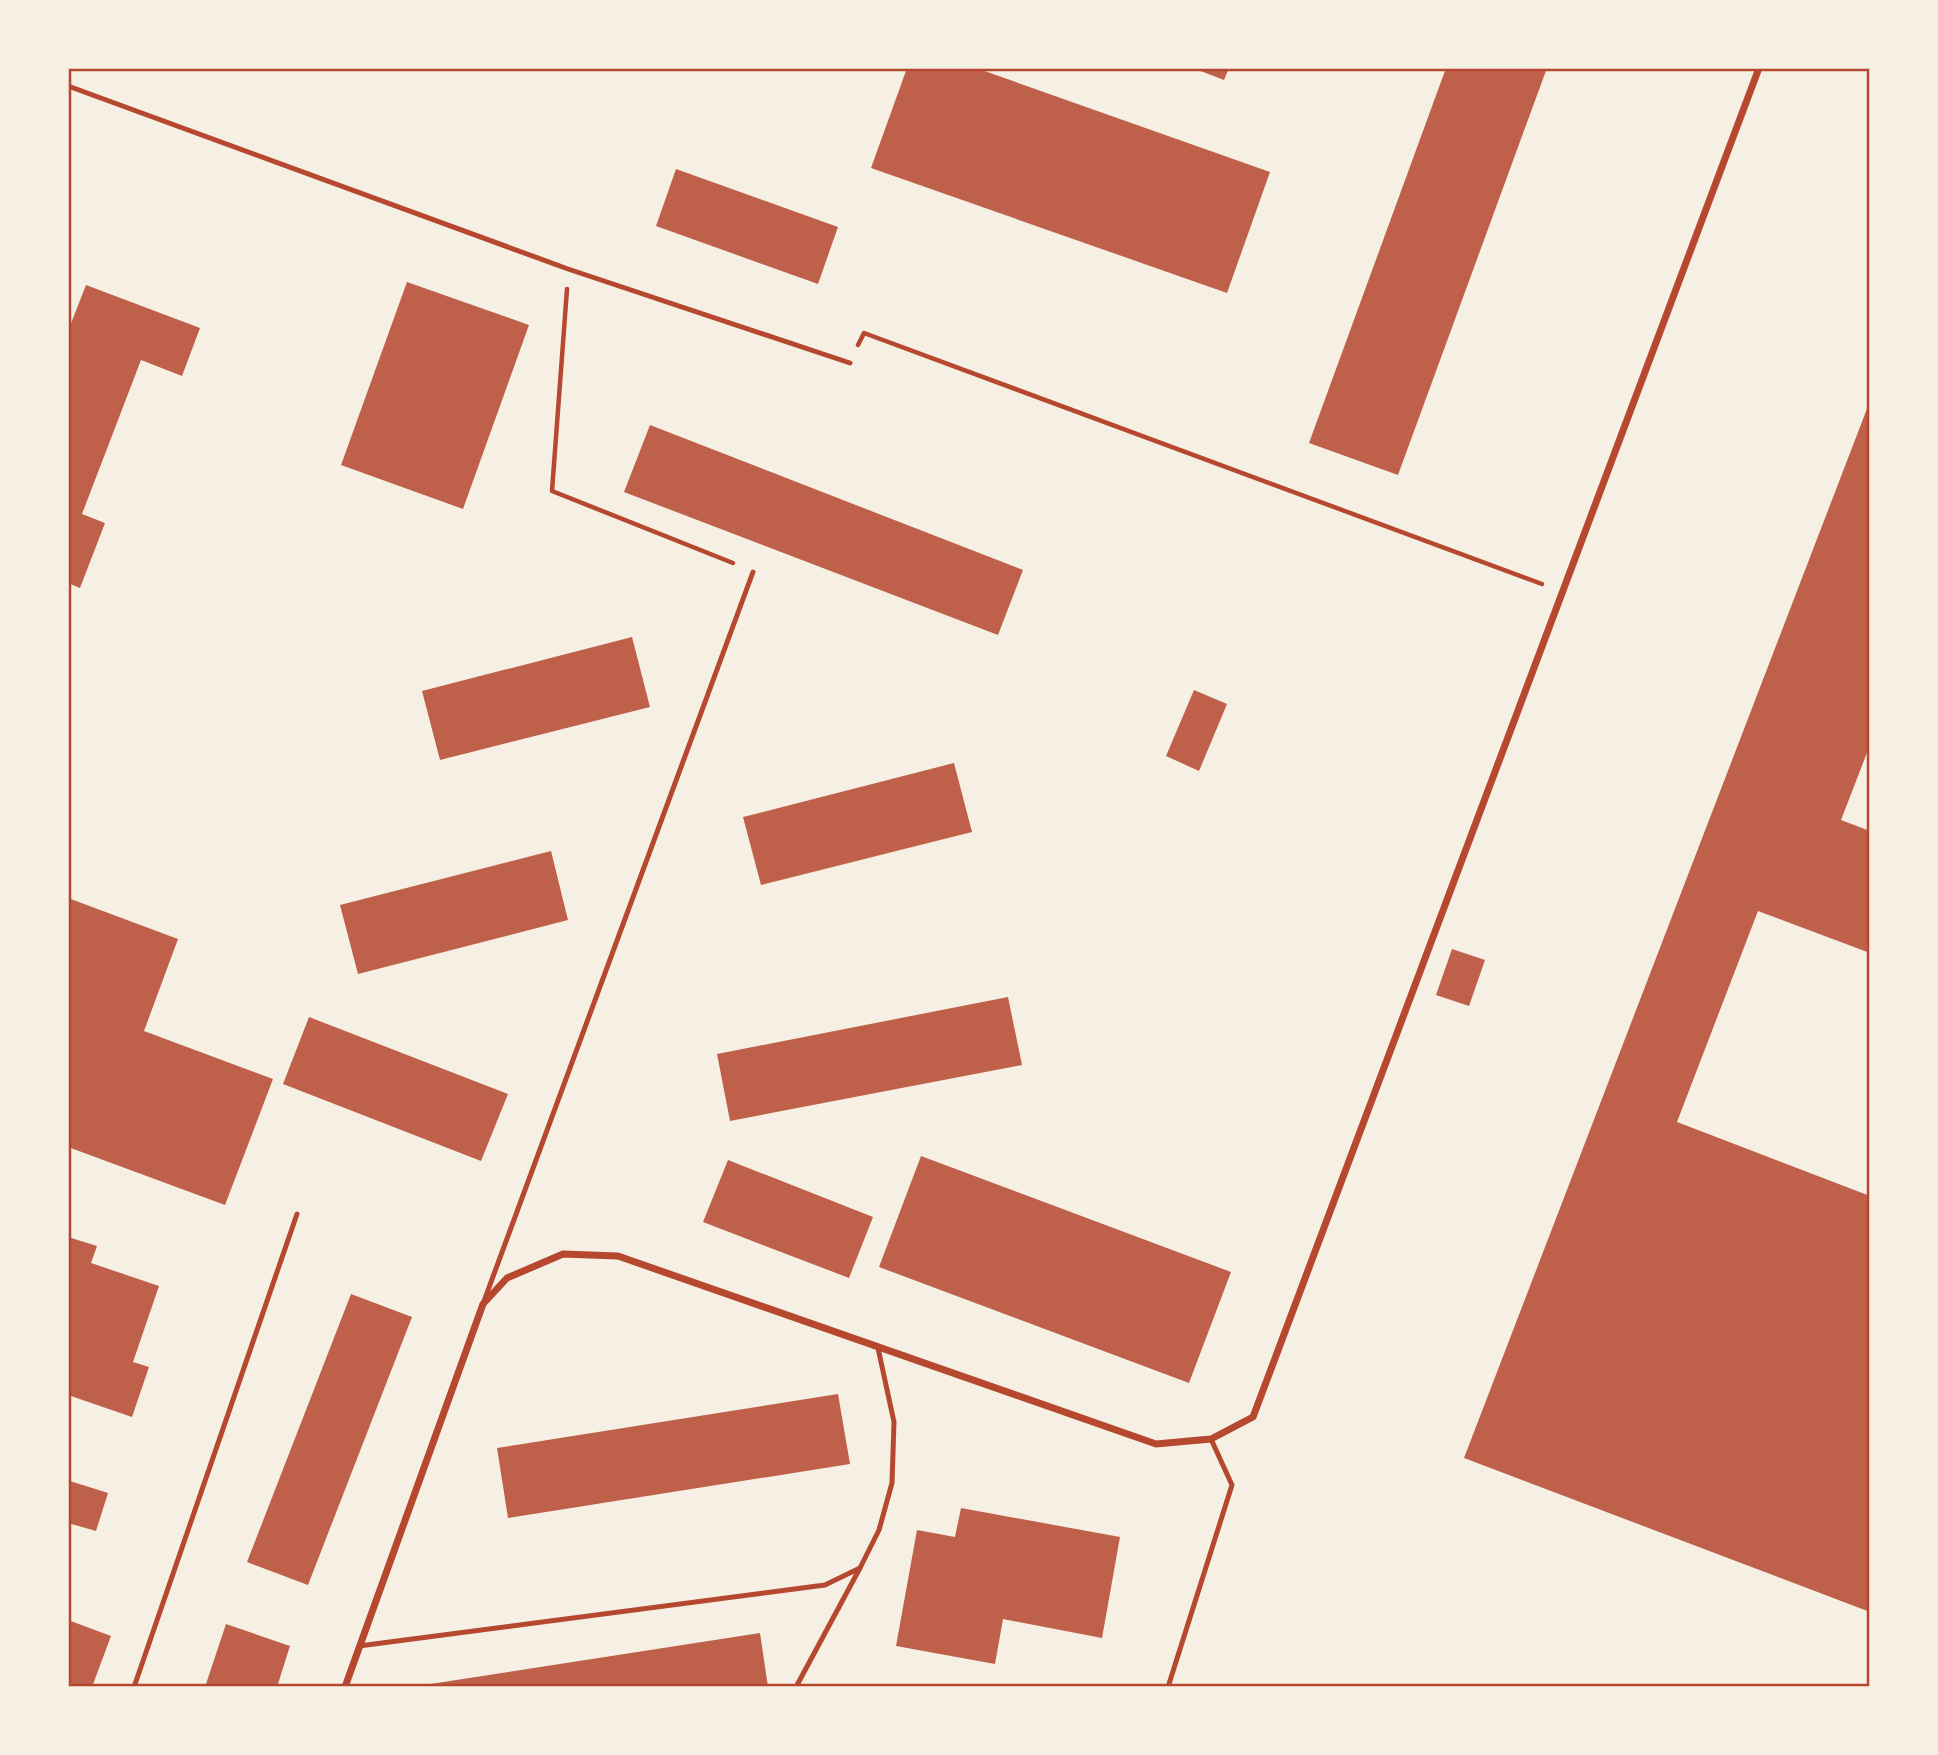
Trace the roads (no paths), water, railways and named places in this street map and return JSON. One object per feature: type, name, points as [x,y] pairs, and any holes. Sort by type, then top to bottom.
[{"type":"street","points":[[345,1687],[483,1304],[507,1278],[563,1254],[618,1256],[1156,1444],[1211,1439],[1253,1417],[1759,68]]},
{"type":"lane","points":[[68,86],[568,269],[850,363]]},
{"type":"lane","points":[[483,1304],[753,572]]},
{"type":"lane","points":[[134,1687],[297,1214]]},
{"type":"lane","points":[[796,1687],[879,1530],[892,1483],[894,1422],[878,1348]]},
{"type":"lane","points":[[1168,1687],[1232,1485],[1211,1439]]},
{"type":"lane","points":[[359,1646],[825,1585],[860,1568]]}]
